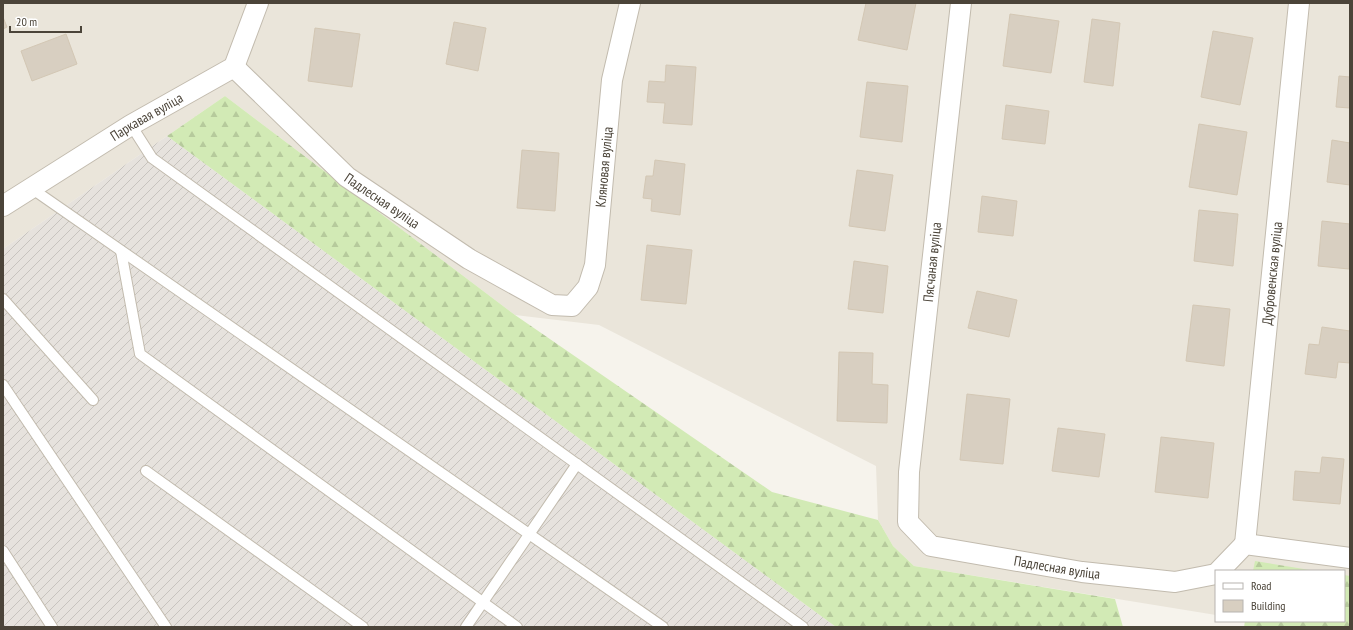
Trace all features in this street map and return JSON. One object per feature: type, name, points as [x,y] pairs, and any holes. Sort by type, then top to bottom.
[{"type":"street","points":[[234,67],[258,3]]},
{"type":"street","name":"Кляновая вуліца","points":[[552,305],[572,306],[588,287],[595,265],[598,218],[612,80],[630,3]]},
{"type":"street","name":"Пясчаная вуліца","points":[[908,522],[909,472],[961,3]]},
{"type":"street","name":"Дубровенская вуліца","points":[[1245,544],[1299,3]]},
{"type":"street","name":"Паркавая вуліца","points":[[3,206],[131,125],[234,67]]},
{"type":"street","name":"Падлесная вуліца","points":[[234,67],[347,177],[469,259],[552,305]]},
{"type":"street","name":"Падлесная вуліца","points":[[908,522],[930,546],[1082,572],[1175,582],[1215,574]]},
{"type":"street","points":[[1220,570],[1245,544],[1350,558]]},
{"type":"lane","points":[[131,125],[152,158],[803,627]]},
{"type":"lane","points":[[31,188],[663,627]]},
{"type":"lane","points":[[121,251],[140,354],[517,627]]},
{"type":"lane","points":[[3,299],[93,400]]},
{"type":"lane","points":[[3,385],[166,627]]},
{"type":"lane","points":[[466,627],[577,464]]},
{"type":"lane","points":[[146,471],[363,627]]},
{"type":"lane","points":[[3,551],[52,627]]},
{"type":"shaded area","points":[[3,3],[1350,3],[1350,627],[1345,622],[1345,570],[1215,570],[1215,615],[914,566],[893,546],[878,520],[876,466],[599,325],[515,315],[225,96],[3,249]]},
{"type":"shaded area","points":[[167,136],[836,627],[3,627],[3,249]]},
{"type":"green space","points":[[225,96],[515,315],[772,492],[878,520],[893,546],[914,566],[1115,599],[1123,627],[836,627],[167,136]]},
{"type":"green space","points":[[1255,561],[1310,570],[1253,570]]},
{"type":"green space","points":[[1345,575],[1350,576],[1350,627],[1244,627],[1245,622],[1345,622]]},
{"type":"building","points":[[866,3],[916,3],[907,50],[858,40]]},
{"type":"building","points":[[1010,14],[1059,21],[1051,73],[1003,66]]},
{"type":"building","points":[[3,17],[7,27],[3,29]]},
{"type":"building","points":[[1092,19],[1120,23],[1113,86],[1084,82]]},
{"type":"building","points":[[454,22],[486,28],[478,71],[446,64]]},
{"type":"building","points":[[315,28],[360,34],[352,87],[308,81]]},
{"type":"building","points":[[1213,31],[1253,38],[1240,105],[1201,97]]},
{"type":"building","points":[[66,34],[77,64],[32,81],[21,51]]},
{"type":"building","points":[[666,65],[696,67],[692,125],[663,123],[665,103],[647,102],[649,81],[665,82]]},
{"type":"building","points":[[1339,76],[1350,77],[1350,108],[1336,107]]},
{"type":"building","points":[[867,82],[908,86],[902,142],[860,137]]},
{"type":"building","points":[[1006,105],[1049,111],[1045,144],[1002,139]]},
{"type":"building","points":[[1199,124],[1247,132],[1237,195],[1189,187]]},
{"type":"building","points":[[1332,140],[1350,143],[1350,185],[1327,182]]},
{"type":"building","points":[[522,150],[559,153],[555,211],[517,208]]},
{"type":"building","points":[[655,160],[685,164],[680,215],[651,211],[652,199],[643,198],[646,176],[653,176]]},
{"type":"building","points":[[857,170],[893,175],[885,231],[849,226]]},
{"type":"building","points":[[982,196],[1017,201],[1013,236],[978,232]]},
{"type":"building","points":[[1199,210],[1238,214],[1233,266],[1194,261]]},
{"type":"building","points":[[1322,221],[1350,224],[1349,269],[1318,266]]},
{"type":"building","points":[[647,245],[692,250],[686,304],[641,300]]},
{"type":"building","points":[[854,261],[888,266],[883,313],[848,309]]},
{"type":"building","points":[[977,291],[1017,300],[1009,337],[968,328]]},
{"type":"building","points":[[1193,305],[1230,309],[1224,366],[1186,361]]},
{"type":"building","points":[[1322,327],[1350,331],[1350,363],[1338,362],[1336,378],[1305,374],[1309,344],[1319,345]]},
{"type":"building","points":[[839,352],[873,353],[872,384],[888,385],[887,423],[837,421]]},
{"type":"building","points":[[967,394],[1010,399],[1003,464],[960,460]]},
{"type":"building","points":[[1058,428],[1105,434],[1099,477],[1052,471]]},
{"type":"building","points":[[1161,437],[1214,443],[1208,498],[1155,492]]},
{"type":"building","points":[[1322,457],[1344,459],[1340,504],[1293,500],[1295,471],[1320,473]]}]
